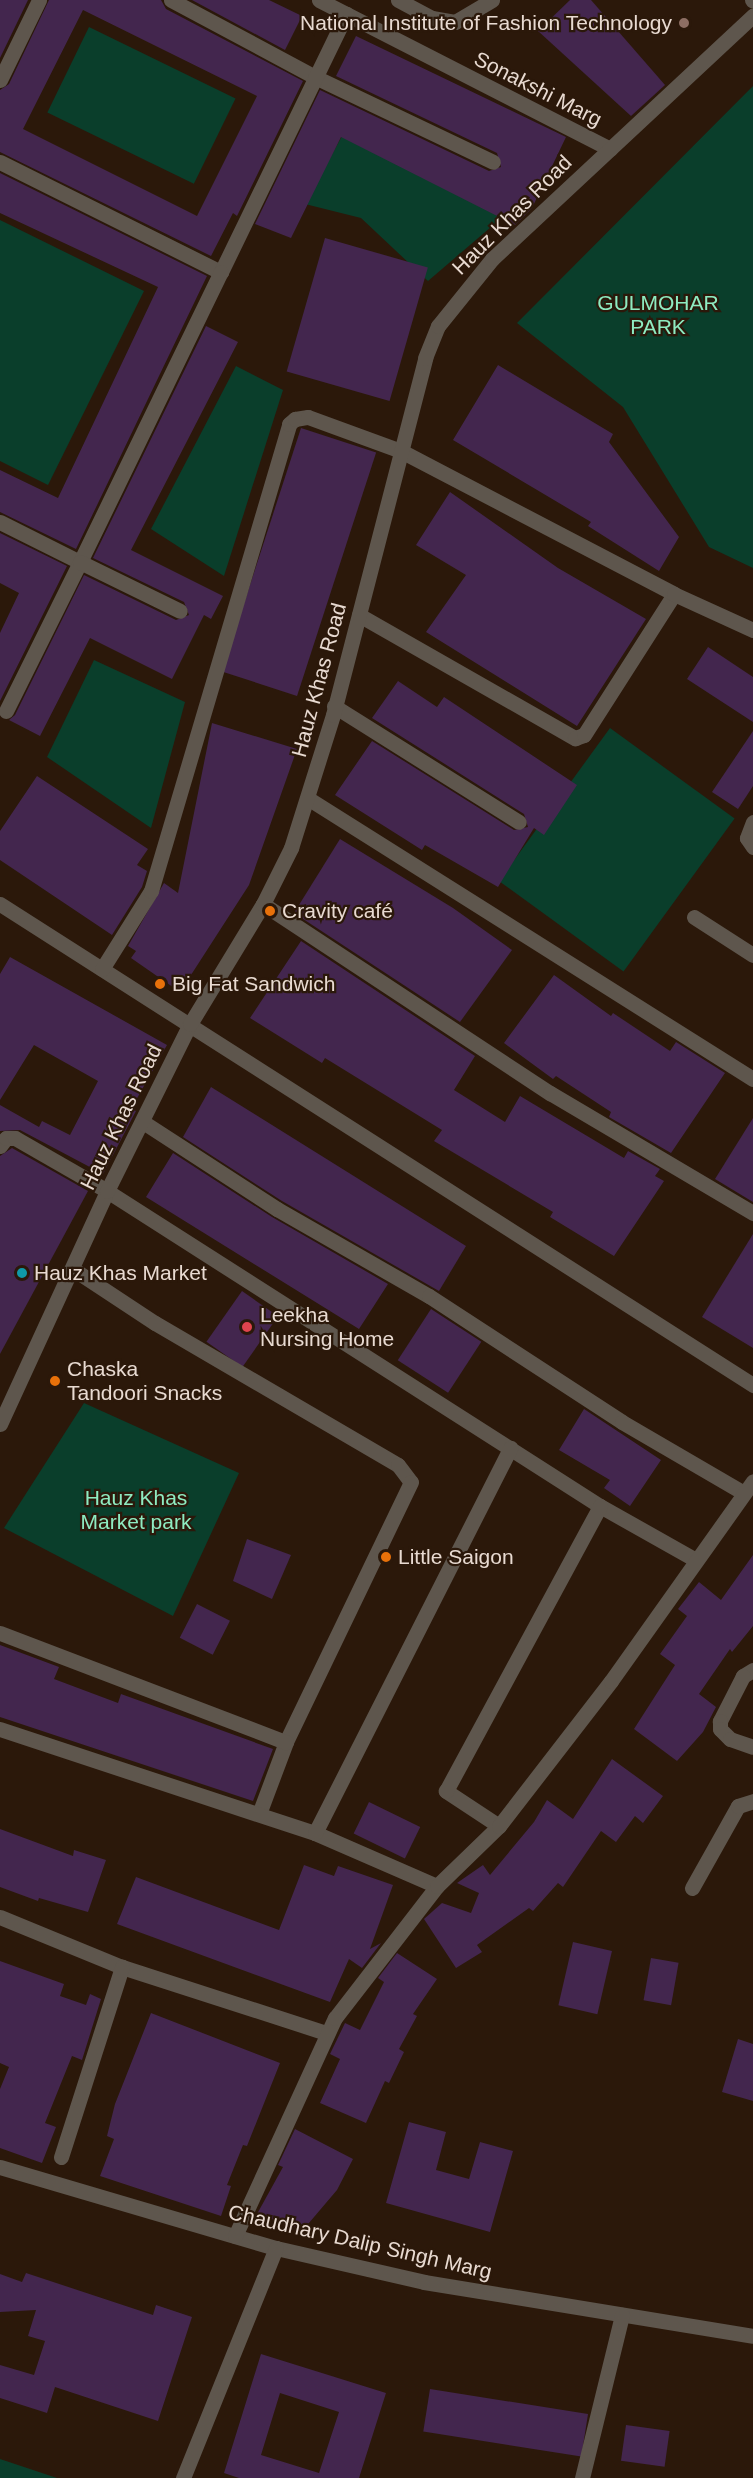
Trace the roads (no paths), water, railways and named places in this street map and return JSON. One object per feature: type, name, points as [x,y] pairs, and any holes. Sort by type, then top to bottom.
[{"type":"street","points":[[0,80],[39,0]]},
{"type":"street","points":[[171,0],[315,77],[493,162]]},
{"type":"street","name":"Sonakshi Marg","points":[[319,0],[610,149]]},
{"type":"street","points":[[398,0],[432,18],[455,22],[492,0]]},
{"type":"street","points":[[6,711],[346,14]]},
{"type":"street","name":"Hauz Khas Road","points":[[0,1424],[73,1269],[106,1191],[144,1122],[190,1024],[263,904],[291,848],[309,799],[425,358],[438,326],[492,259],[753,16]]},
{"type":"street","points":[[0,162],[221,272]]},
{"type":"street","points":[[102,969],[150,891],[289,424],[308,417],[401,451],[674,594],[753,630]]},
{"type":"street","points":[[0,522],[180,611]]},
{"type":"street","points":[[359,615],[575,738],[584,735],[674,594]]},
{"type":"street","points":[[334,706],[519,822]]},
{"type":"street","points":[[309,799],[753,1079]]},
{"type":"street","points":[[753,822],[747,838],[753,846]]},
{"type":"street","points":[[263,904],[550,1094],[753,1213]]},
{"type":"street","points":[[0,905],[753,1385]]},
{"type":"street","points":[[693,917],[753,955]]},
{"type":"street","points":[[144,1122],[277,1209],[429,1296],[622,1422],[748,1487],[611,1681],[499,1826],[438,1886],[326,2033],[235,2236]]},
{"type":"street","points":[[0,1146],[6,1138],[15,1138],[106,1191],[600,1506],[696,1560]]},
{"type":"street","points":[[73,1269],[155,1323],[398,1465],[409,1476],[407,1496],[286,1742],[259,1814]]},
{"type":"street","points":[[315,1833],[510,1448]]},
{"type":"street","points":[[499,1826],[446,1791],[600,1506]]},
{"type":"street","points":[[0,1634],[286,1742]]},
{"type":"street","points":[[753,1670],[743,1676],[720,1721],[720,1729],[730,1740],[753,1747]]},
{"type":"street","points":[[0,1729],[315,1833],[438,1886]]},
{"type":"street","points":[[692,1888],[738,1806],[753,1802]]},
{"type":"street","points":[[0,1917],[122,1967],[326,2033]]},
{"type":"street","points":[[61,2157],[122,1967]]},
{"type":"street","name":"Chaudhary Dalip Singh Marg","points":[[0,2167],[276,2248],[424,2282],[753,2336]]},
{"type":"street","points":[[183,2478],[276,2248]]},
{"type":"street","points":[[582,2478],[622,2315]]},
{"type":"place","name":"National Institute of Fashion Technology","points":[[684,23]]},
{"type":"place","name":"Cravity café","points":[[270,911]]},
{"type":"place","name":"Big Fat Sandwich","points":[[160,984]]},
{"type":"place","name":"Hauz Khas Market","points":[[22,1273]]},
{"type":"place","name":"Leekha Nursing Home","points":[[247,1327]]},
{"type":"place","name":"Chaska Tandoori Snacks","points":[[55,1381]]},
{"type":"place","name":"Little Saigon","points":[[386,1557]]},
{"type":"park label","name":"GULMOHAR PARK","points":[[658,315]]},
{"type":"park label","name":"Hauz Khas Market park","points":[[136,1510]]}]
